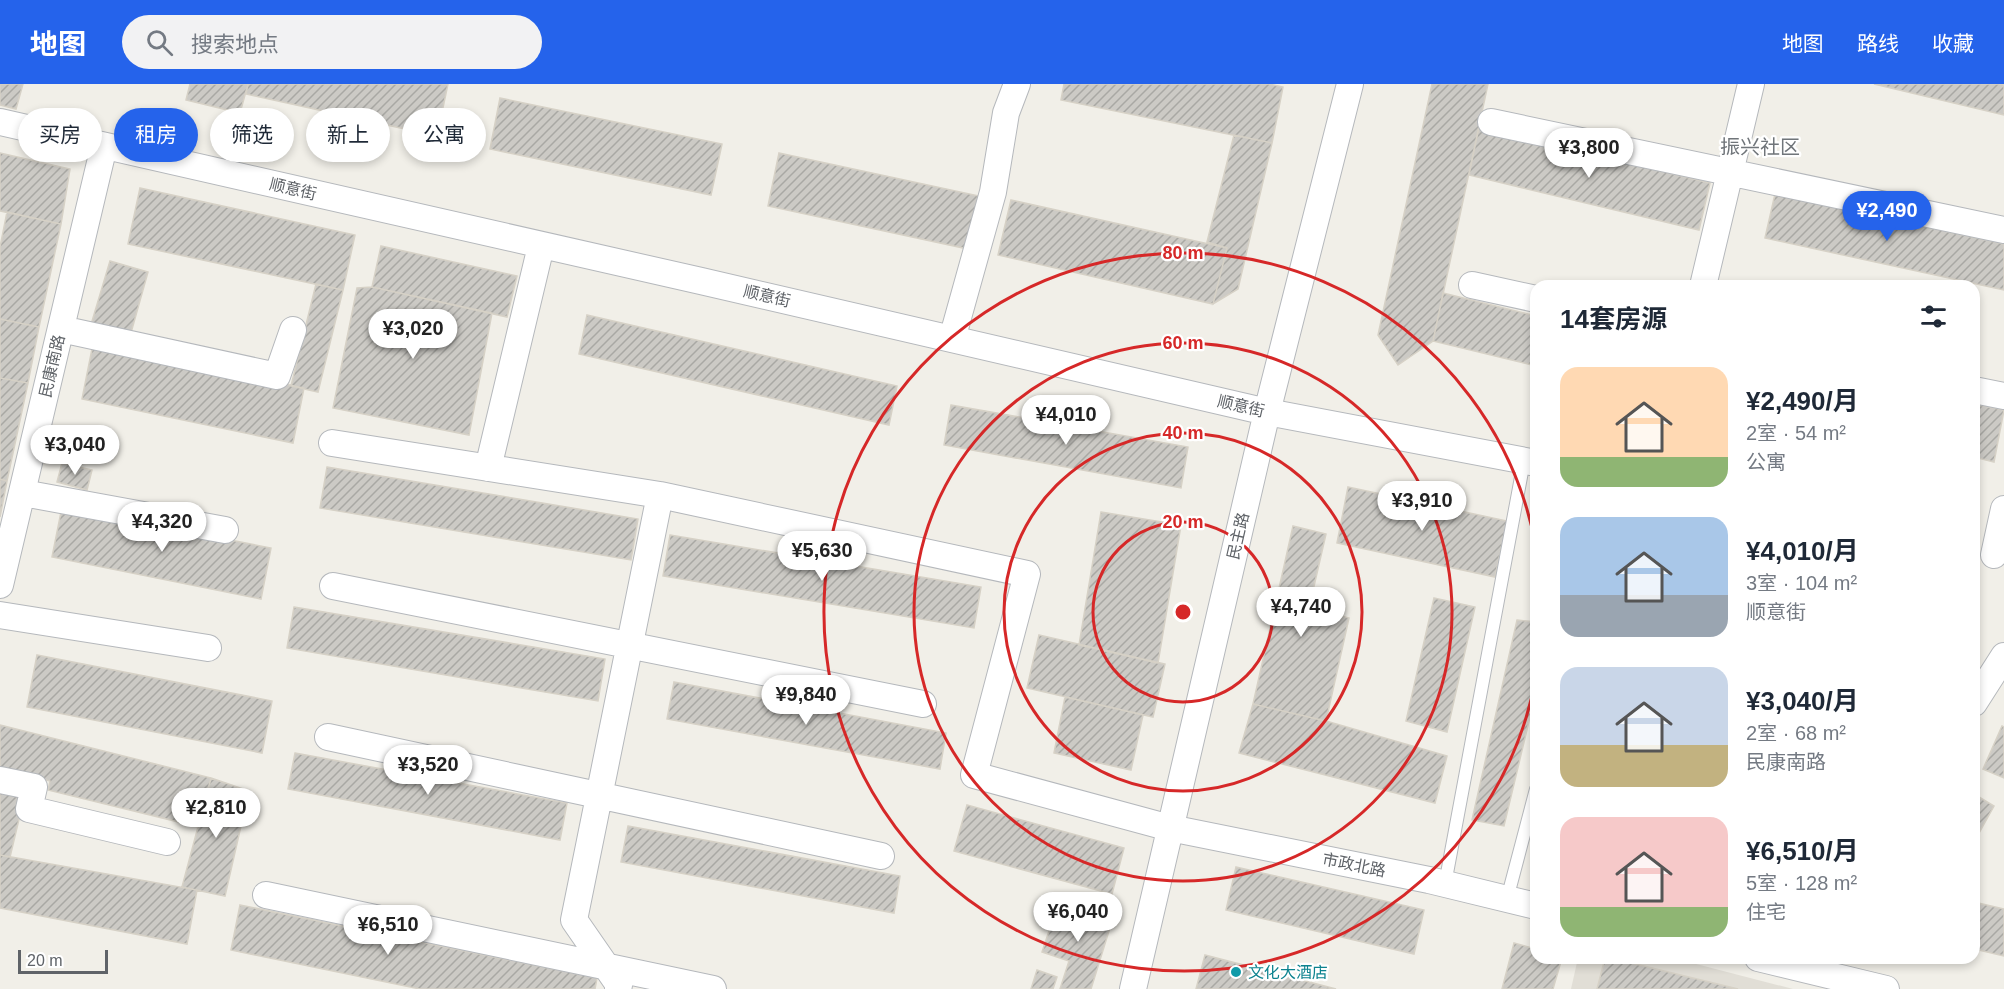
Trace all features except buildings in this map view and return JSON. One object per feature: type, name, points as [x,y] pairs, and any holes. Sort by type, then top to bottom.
[{"type":"street","points":[[952,339],[993,192],[1006,113],[1017,84]]},
{"type":"street","name":"民主路","points":[[1133,989],[1267,412],[1350,84]]},
{"type":"street","points":[[1704,280],[1751,84]]},
{"type":"street","name":"顺意街","points":[[0,122],[1267,412],[1530,462]]},
{"type":"street","points":[[1491,122],[2004,231]]},
{"type":"street","name":"民康南路","points":[[0,585],[104,146]]},
{"type":"street","points":[[488,468],[541,246]]},
{"type":"street","points":[[1472,285],[1530,298]]},
{"type":"street","points":[[61,329],[277,376],[293,330]]},
{"type":"street","points":[[1980,391],[2004,396]]},
{"type":"street","points":[[332,443],[660,495],[574,920],[619,985],[618,989]]},
{"type":"street","points":[[23,494],[225,530]]},
{"type":"street","name":"市政北路","points":[[660,495],[1027,574],[974,775],[1170,828],[1445,884],[1530,904]]},
{"type":"street","points":[[1991,554],[2004,509]]},
{"type":"street","points":[[333,586],[923,704]]},
{"type":"street","points":[[0,615],[208,648]]},
{"type":"street","points":[[1980,694],[2004,656]]},
{"type":"street","points":[[328,737],[881,856]]},
{"type":"street","points":[[0,780],[34,787],[29,809],[166,842]]},
{"type":"street","points":[[267,895],[713,989]]},
{"type":"street","points":[[1809,964],[1886,989]]},
{"type":"lane","points":[[1445,884],[1530,462]]},
{"type":"lane","points":[[1508,899],[1530,813]]},
{"type":"shaded area","points":[[1577,964],[1696,964],[1793,989],[1571,989]]},
{"type":"place","name":"文化大酒店","points":[[1236,972]]},
{"type":"district","name":"振兴社区","points":[[1760,147]]}]
